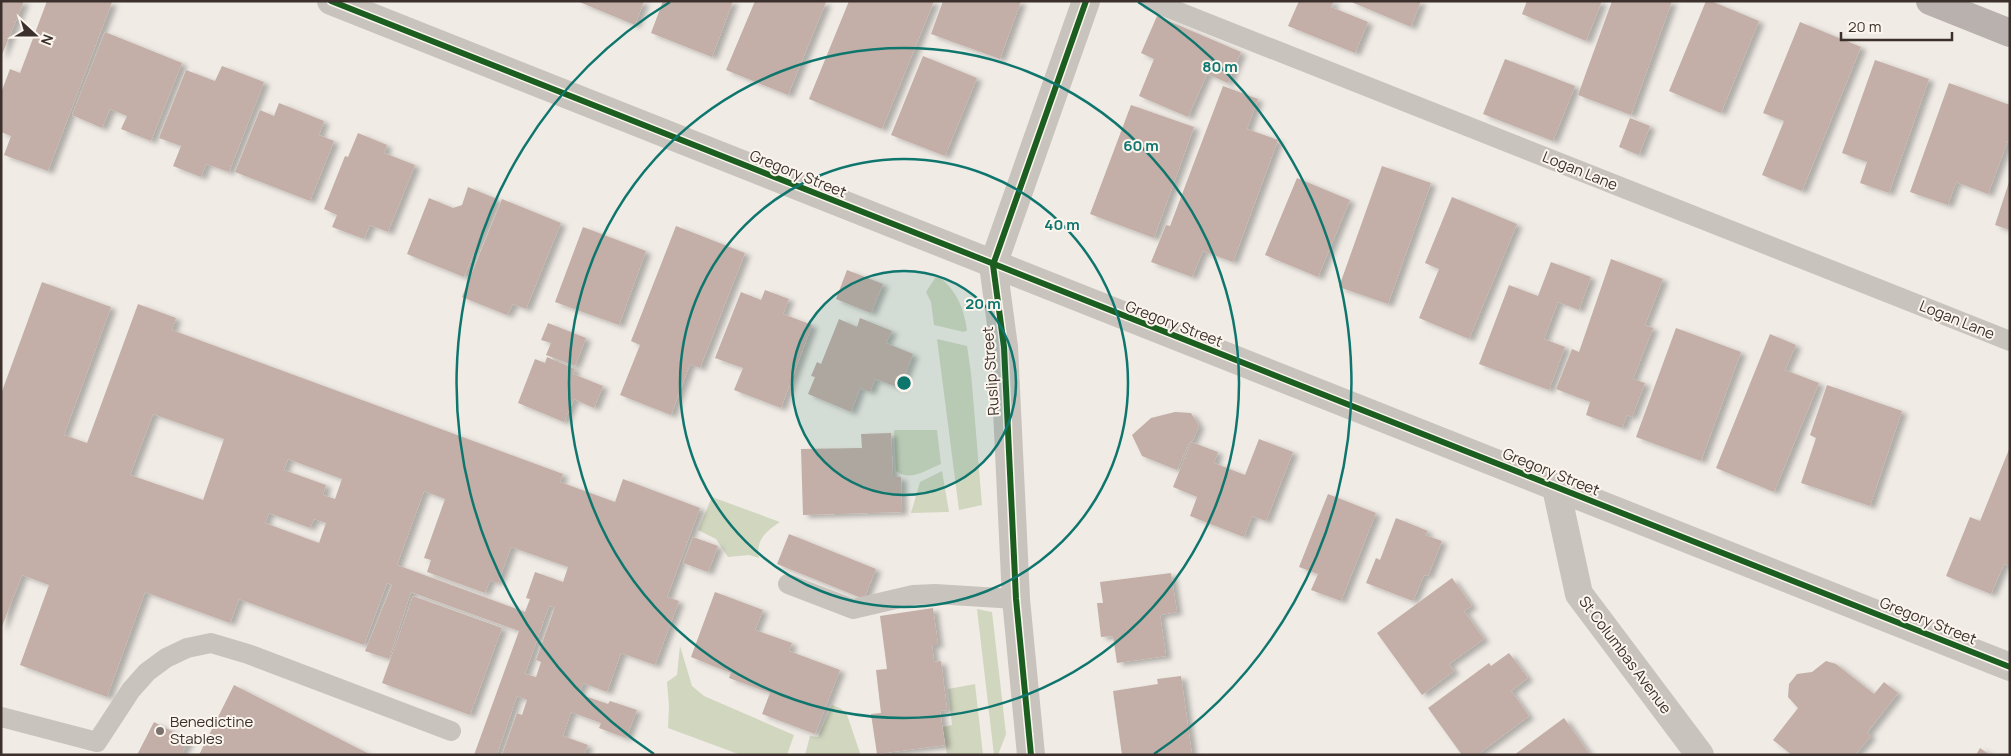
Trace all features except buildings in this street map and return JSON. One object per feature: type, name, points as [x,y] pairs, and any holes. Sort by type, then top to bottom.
[{"type":"main road","points":[[1930,1],[2010,33]]},
{"type":"street","name":"Gregory Street","points":[[331,1],[2010,667]]},
{"type":"street","name":"Ruslip Street","points":[[1032,755],[1016,599],[1004,347],[993,265],[1086,1]]},
{"type":"street","name":"St Columbas Avenue","points":[[1556,488],[1579,594],[1700,755]]},
{"type":"lane","name":"Logan Lane","points":[[1151,1],[2010,341]]},
{"type":"lane","points":[[788,584],[853,609],[913,595],[935,594],[1016,599]]},
{"type":"lane","points":[[1,717],[97,742],[131,690],[147,672],[166,658],[188,648],[211,643],[248,654],[451,731]]},
{"type":"green space","points":[[937,275],[944,280],[958,300],[966,322],[967,330],[964,332],[934,325],[931,302],[926,292]]},
{"type":"green space","points":[[937,339],[967,346],[971,373],[982,505],[959,510]]},
{"type":"green space","points":[[894,430],[937,430],[941,464],[912,475],[901,474],[896,471]]},
{"type":"green space","points":[[942,471],[949,512],[911,513],[920,482]]},
{"type":"green space","points":[[712,497],[780,522],[770,529],[760,542],[759,558],[749,555],[728,557],[716,539],[698,530]]},
{"type":"green space","points":[[977,609],[992,612],[1006,734],[998,755],[994,755]]},
{"type":"green space","points":[[680,646],[692,686],[704,696],[794,735],[787,755],[741,755],[668,728],[667,682],[677,675]]},
{"type":"green space","points":[[975,684],[983,755],[947,755],[943,727],[952,725],[948,689]]},
{"type":"green space","points":[[832,705],[846,713],[861,755],[805,755],[810,736],[818,737]]},
{"type":"cycle path","points":[[331,1],[2010,667]]},
{"type":"cycle path","points":[[1031,755],[1016,599],[1004,347],[993,265],[1086,1]]},
{"type":"place","name":"Benedictine Stables","points":[[160,731]]}]
